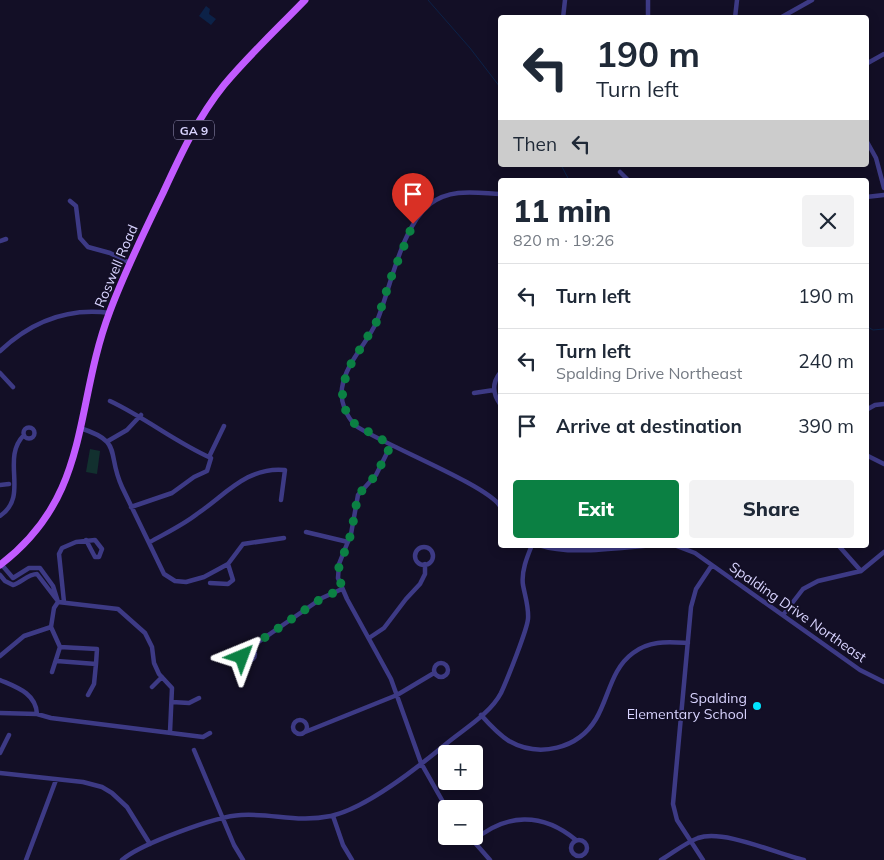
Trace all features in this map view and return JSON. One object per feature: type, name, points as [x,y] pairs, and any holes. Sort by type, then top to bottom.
[{"type":"main road","name":"Roswell Road","points":[[0,565],[30,539],[52,510],[69,474],[93,366],[110,313],[130,263],[170,177],[196,127],[213,101],[243,63],[305,0]]},
{"type":"street","points":[[563,15],[565,0]]},
{"type":"street","points":[[648,0],[648,15]]},
{"type":"street","points":[[735,15],[736,0]]},
{"type":"street","points":[[785,15],[812,0]]},
{"type":"street","points":[[869,62],[884,54]]},
{"type":"street","points":[[869,145],[876,158],[884,188]]},
{"type":"street","points":[[620,172],[626,178]]},
{"type":"street","points":[[498,194],[451,194],[425,208],[413,224],[390,280],[377,321],[348,369],[342,390],[347,415],[356,426],[498,501]]},
{"type":"street","points":[[869,197],[884,195]]},
{"type":"street","points":[[70,201],[76,206],[80,238],[88,247],[110,253],[130,263]]},
{"type":"street","points":[[0,241],[6,239]]},
{"type":"street","points":[[0,351],[20,333],[46,319],[93,312],[110,313]]},
{"type":"street","points":[[0,373],[13,387]]},
{"type":"street","points":[[498,377],[494,382],[494,390],[498,399]]},
{"type":"street","points":[[474,393],[494,390]]},
{"type":"street","points":[[110,401],[141,415],[189,448],[212,458],[207,470],[172,493],[131,507]]},
{"type":"street","points":[[869,408],[875,405],[884,404]]},
{"type":"street","points":[[108,441],[127,430],[141,415]]},
{"type":"street","points":[[209,457],[224,426]]},
{"type":"street","points":[[80,428],[101,435],[108,441],[115,472],[131,507],[150,542],[164,574],[175,581],[186,582],[204,577],[228,564],[243,544],[284,538]]},
{"type":"street","points":[[7,454],[14,441],[24,436]]},
{"type":"street","points":[[391,445],[376,475],[358,495],[348,542],[338,570],[342,589],[397,695],[412,745],[442,800]]},
{"type":"street","points":[[869,456],[884,464]]},
{"type":"street","points":[[150,542],[196,516],[236,484],[261,470],[285,470],[281,500]]},
{"type":"street","points":[[0,485],[8,482],[12,501],[8,511],[0,516]]},
{"type":"street","points":[[306,532],[348,542]]},
{"type":"street","points":[[64,602],[59,554],[65,546],[86,540]]},
{"type":"street","points":[[122,860],[150,844],[222,817],[251,815],[298,820],[333,816],[366,802],[421,763],[492,706],[500,694],[528,621],[523,578],[527,556],[531,548]]},
{"type":"street","points":[[548,548],[578,550],[609,548]]},
{"type":"street","name":"Spalding Drive Northeast","points":[[684,548],[690,550],[712,565],[860,670],[884,682]]},
{"type":"street","points":[[841,548],[861,571]]},
{"type":"street","points":[[783,615],[803,589],[817,582],[861,571],[884,552]]},
{"type":"street","points":[[210,583],[228,584],[233,580],[228,564]]},
{"type":"street","points":[[369,638],[384,628],[420,584],[425,574],[425,564]]},
{"type":"street","points":[[0,565],[9,576],[14,578],[30,568],[40,568],[53,586],[58,601],[54,608],[51,626],[60,647],[57,661],[53,663],[52,672]]},
{"type":"street","points":[[703,860],[677,820],[673,804],[694,596],[712,565]]},
{"type":"street","points":[[0,575],[5,581],[13,585],[21,583],[32,574],[37,574],[58,601],[118,608],[145,633],[152,647],[154,663],[162,677],[172,688],[170,732]]},
{"type":"street","points":[[251,647],[322,598],[342,589]]},
{"type":"street","points":[[0,656],[24,636],[51,626]]},
{"type":"street","points":[[481,715],[499,734],[518,745],[540,750],[562,747],[578,738],[591,726],[618,668],[632,654],[656,643],[688,643]]},
{"type":"street","points":[[60,647],[97,649],[94,684],[88,695]]},
{"type":"street","points":[[57,661],[96,664]]},
{"type":"street","points":[[305,732],[397,695],[434,673]]},
{"type":"street","points":[[152,687],[162,677]]},
{"type":"street","points":[[0,680],[19,688],[32,698],[37,714]]},
{"type":"street","points":[[172,702],[189,703],[199,698]]},
{"type":"street","points":[[0,713],[37,714],[51,718],[203,737],[210,733]]},
{"type":"street","points":[[0,753],[9,735]]},
{"type":"street","points":[[194,750],[222,817],[243,860]]},
{"type":"street","points":[[0,773],[91,783],[112,792],[127,807],[150,844]]},
{"type":"street","points":[[26,860],[56,780]]},
{"type":"street","points":[[333,816],[343,846],[352,860]]},
{"type":"street","points":[[483,834],[496,825],[521,819],[550,824],[576,840]]},
{"type":"street","points":[[661,860],[691,842],[704,837],[718,837],[768,848],[804,860]]},
{"type":"street","points":[[477,845],[490,860]]},
{"type":"green space","points":[[90,449],[100,451],[97,474],[86,472]]},
{"type":"water","points":[[206,6],[210,9],[209,14],[216,19],[211,25],[199,16]]},
{"type":"waterway","points":[[428,0],[470,48],[498,84]]},
{"type":"waterway","points":[[562,167],[568,178]]},
{"type":"waterway","points":[[869,328],[873,330],[884,329]]},
{"type":"place","name":"Spalding Elementary School","points":[[757,706]]},
{"type":"route","points":[[242,657],[244,649],[251,647],[256,642],[287,624],[322,598],[342,589],[338,578],[338,570],[351,534],[356,500],[361,489],[376,475],[391,445],[360,429],[347,415],[342,399],[344,379],[377,321],[390,280],[413,224]]}]
